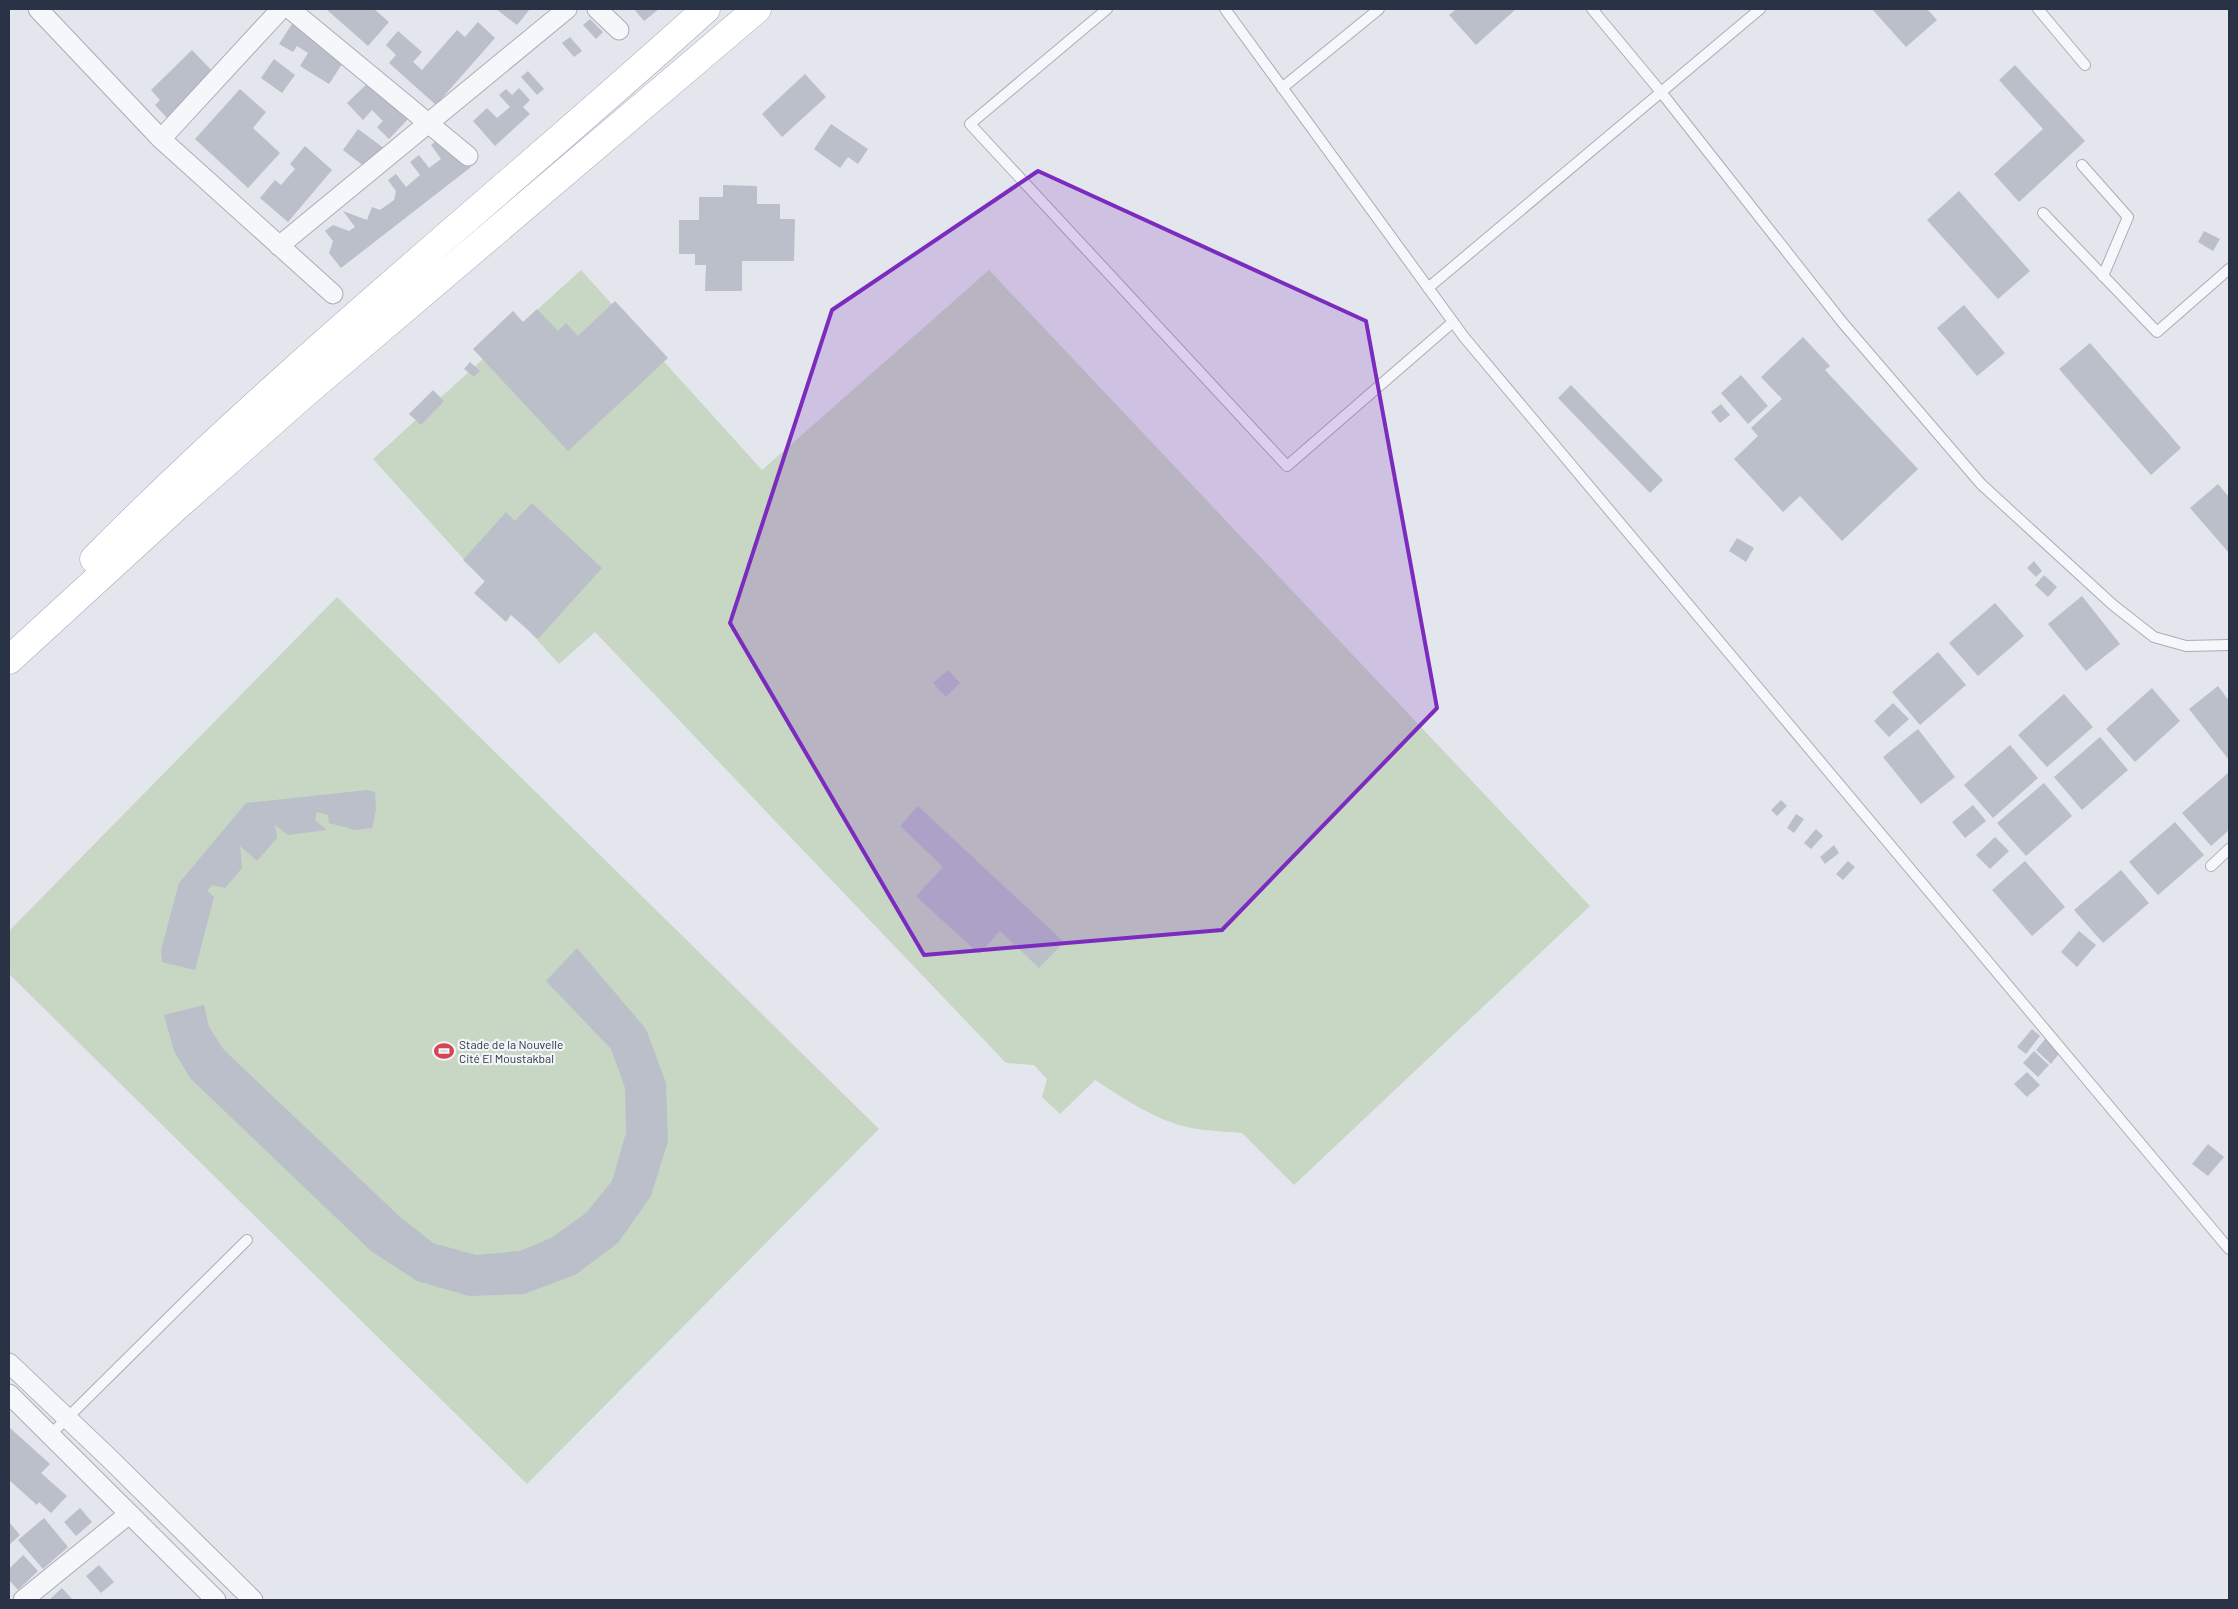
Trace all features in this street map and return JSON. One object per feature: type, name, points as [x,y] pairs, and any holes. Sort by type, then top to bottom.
[{"type":"main road","points":[[295,386],[356,315],[706,9]]},
{"type":"main road","points":[[9,642],[295,386],[757,9]]},
{"type":"main road","points":[[9,660],[167,500]]},
{"type":"street","points":[[38,9],[161,139],[333,294]]},
{"type":"street","points":[[161,139],[281,9]]},
{"type":"street","points":[[290,9],[468,156]]},
{"type":"street","points":[[279,246],[567,9]]},
{"type":"street","points":[[597,9],[619,30]]},
{"type":"street","points":[[9,1363],[253,1600]]},
{"type":"street","points":[[9,1394],[216,1600]]},
{"type":"street","points":[[23,1600],[129,1514]]},
{"type":"lane","points":[[1107,9],[970,124],[1287,466],[1453,322]]},
{"type":"lane","points":[[1225,9],[1453,322],[2229,1248]]},
{"type":"lane","points":[[1282,88],[1379,9]]},
{"type":"lane","points":[[1592,9],[1661,92],[1842,322],[1981,484],[2113,605],[2154,637],[2186,646],[2229,645]]},
{"type":"lane","points":[[1428,288],[1760,9]]},
{"type":"lane","points":[[2038,9],[2085,65]]},
{"type":"lane","points":[[2082,165],[2128,217],[2103,276]]},
{"type":"lane","points":[[2043,213],[2157,332],[2229,269]]},
{"type":"lane","points":[[2211,866],[2229,849]]},
{"type":"lane","points":[[50,1435],[246,1240]]},
{"type":"highlighted area","points":[[1038,171],[1366,321],[1437,708],[1222,930],[924,955],[730,623],[832,310]]},
{"type":"green space","points":[[581,270],[762,470],[989,270],[1590,906],[1294,1185],[1242,1133],[1181,1126],[1143,1109],[1095,1080],[1060,1114],[1042,1097],[1047,1079],[1034,1065],[1006,1063],[595,632],[559,664],[373,459]]},
{"type":"green space","name":"Stade de la Nouvelle Cité El Moustakbal","points":[[337,597],[879,1129],[527,1484],[9,974],[9,931]]},
{"type":"building","points":[[326,9],[374,9],[389,22],[368,46]]},
{"type":"building","points":[[496,9],[530,9],[517,25]]},
{"type":"building","points":[[634,9],[659,9],[644,21]]},
{"type":"building","points":[[1456,9],[1516,9],[1476,45],[1449,15]]},
{"type":"building","points":[[1872,9],[1927,9],[1937,20],[1906,47]]},
{"type":"building","points":[[590,19],[603,32],[596,39],[583,25]]},
{"type":"building","points":[[478,22],[495,38],[436,105],[389,63],[396,55],[386,45],[398,31],[422,52],[413,62],[422,70],[457,30],[465,37]]},
{"type":"building","points":[[292,24],[346,58],[329,84],[300,66],[308,53],[297,46],[293,52],[279,44]]},
{"type":"building","points":[[570,37],[582,51],[574,57],[562,43]]},
{"type":"building","points":[[192,50],[214,73],[168,119],[155,105],[160,100],[151,90]]},
{"type":"building","points":[[274,59],[295,75],[282,93],[261,78]]},
{"type":"building","points":[[2015,65],[2085,141],[2019,202],[1994,174],[2043,129],[1999,80]]},
{"type":"building","points":[[528,71],[544,89],[537,95],[521,77]]},
{"type":"building","points":[[805,74],[826,97],[782,137],[762,114]]},
{"type":"building","points":[[370,81],[408,119],[389,139],[377,127],[383,121],[372,110],[363,120],[347,103]]},
{"type":"building","points":[[519,88],[530,100],[523,107],[530,114],[495,146],[473,121],[487,108],[497,118],[510,107],[499,95],[506,89],[512,95]]},
{"type":"building","points":[[240,89],[266,112],[253,128],[280,153],[248,188],[195,139]]},
{"type":"building","points":[[831,124],[868,149],[858,164],[848,157],[840,168],[814,149]]},
{"type":"building","points":[[358,129],[385,149],[369,170],[343,150]]},
{"type":"building","points":[[439,138],[455,146],[471,167],[341,268],[329,253],[333,241],[325,231],[333,225],[349,231],[355,227],[343,211],[367,220],[372,207],[380,210],[394,200],[396,191],[388,180],[396,174],[406,187],[420,175],[410,162],[419,155],[429,168],[441,159],[431,145]]},
{"type":"building","points":[[305,146],[332,170],[288,222],[260,198],[275,180],[281,185],[295,169],[290,164]]},
{"type":"building","points":[[723,185],[757,186],[757,204],[780,204],[780,219],[795,219],[794,261],[742,261],[742,291],[705,291],[706,265],[695,265],[695,254],[679,254],[679,220],[699,220],[699,197],[723,197]]},
{"type":"building","points":[[1959,191],[2030,271],[1998,299],[1927,220]]},
{"type":"building","points":[[2204,231],[2220,239],[2213,251],[2198,242]]},
{"type":"building","points":[[615,301],[668,358],[568,451],[473,349],[513,311],[523,322],[537,309],[558,331],[566,323],[578,336]]},
{"type":"building","points":[[1964,305],[2005,353],[1977,376],[1937,328]]},
{"type":"building","points":[[1803,337],[1830,366],[1825,370],[1918,469],[1842,541],[1800,496],[1783,512],[1734,459],[1758,436],[1751,428],[1782,399],[1761,377]]},
{"type":"building","points":[[2090,343],[2181,448],[2151,475],[2059,369]]},
{"type":"building","points":[[470,362],[480,371],[474,377],[464,369]]},
{"type":"building","points":[[1741,375],[1768,406],[1748,424],[1721,393]]},
{"type":"building","points":[[1571,385],[1663,480],[1650,493],[1558,398]]},
{"type":"building","points":[[433,390],[444,401],[421,425],[409,414]]},
{"type":"building","points":[[1721,404],[1730,415],[1720,423],[1711,412]]},
{"type":"building","points":[[2218,484],[2229,497],[2229,553],[2190,508]]},
{"type":"building","points":[[532,503],[602,568],[538,639],[511,615],[506,622],[474,593],[485,581],[463,560],[506,512],[515,521]]},
{"type":"building","points":[[1737,538],[1754,548],[1746,562],[1729,551]]},
{"type":"building","points":[[2034,561],[2042,571],[2036,577],[2027,568]]},
{"type":"building","points":[[2044,575],[2057,587],[2048,597],[2035,585]]},
{"type":"building","points":[[2082,596],[2120,644],[2086,671],[2048,624]]},
{"type":"building","points":[[1995,603],[2024,636],[1978,676],[1949,643]]},
{"type":"building","points":[[1938,652],[1966,685],[1920,725],[1892,692]]},
{"type":"building","points":[[948,670],[960,683],[946,697],[933,683]]},
{"type":"building","points":[[2218,686],[2229,701],[2229,760],[2189,709]]},
{"type":"building","points":[[2152,688],[2180,721],[2135,762],[2106,729]]},
{"type":"building","points":[[2064,694],[2093,727],[2047,767],[2018,735]]},
{"type":"building","points":[[1893,703],[1909,719],[1889,737],[1874,721]]},
{"type":"building","points":[[1918,729],[1955,777],[1921,804],[1883,757]]},
{"type":"building","points":[[2100,737],[2128,770],[2082,810],[2054,777]]},
{"type":"building","points":[[2010,745],[2038,778],[1993,818],[1964,785]]},
{"type":"building","points":[[2228,773],[2229,830],[2211,846],[2182,813]]},
{"type":"building","points":[[2044,783],[2072,816],[2026,856],[1997,823]]},
{"type":"building","points":[[367,790],[375,792],[376,810],[372,828],[355,830],[329,823],[328,815],[317,812],[315,820],[327,830],[288,835],[275,825],[277,838],[257,861],[240,846],[242,868],[225,888],[212,885],[207,891],[214,897],[195,970],[162,962],[161,950],[179,883],[246,803]]},
{"type":"building","points":[[1781,800],[1787,806],[1777,816],[1771,810]]},
{"type":"building","points":[[1973,805],[1986,821],[1965,838],[1952,822]]},
{"type":"building","points":[[918,806],[1064,942],[1039,968],[1000,931],[979,954],[916,896],[943,867],[900,826]]},
{"type":"building","points":[[1796,814],[1804,819],[1794,833],[1787,828]]},
{"type":"building","points":[[2175,822],[2204,855],[2158,895],[2129,862]]},
{"type":"building","points":[[1816,829],[1823,836],[1811,849],[1804,843]]},
{"type":"building","points":[[1995,837],[2009,851],[1990,869],[1976,855]]},
{"type":"building","points":[[1834,845],[1839,853],[1825,864],[1820,857]]},
{"type":"building","points":[[1848,861],[1855,867],[1843,880],[1836,874]]},
{"type":"building","points":[[2025,861],[2065,907],[2032,936],[1992,890]]},
{"type":"building","points":[[2121,870],[2149,903],[2103,943],[2074,910]]},
{"type":"building","points":[[2079,931],[2096,945],[2077,967],[2061,952]]},
{"type":"building","points":[[577,948],[646,1029],[666,1083],[668,1141],[651,1196],[618,1243],[575,1275],[524,1294],[469,1296],[417,1281],[371,1251],[190,1078],[174,1051],[164,1015],[204,1005],[209,1027],[224,1050],[398,1215],[433,1243],[476,1255],[520,1251],[551,1238],[586,1213],[612,1181],[626,1133],[625,1088],[611,1049],[546,981]]},
{"type":"building","points":[[2032,1029],[2040,1036],[2026,1054],[2017,1047]]},
{"type":"building","points":[[2046,1038],[2061,1051],[2051,1064],[2036,1050]]},
{"type":"building","points":[[2034,1051],[2049,1065],[2038,1077],[2023,1063]]},
{"type":"building","points":[[2027,1072],[2040,1085],[2027,1097],[2014,1084]]},
{"type":"building","points":[[2208,1144],[2224,1157],[2208,1176],[2192,1164]]},
{"type":"building","points":[[9,1427],[50,1464],[41,1473],[67,1496],[51,1513],[39,1502],[37,1505],[9,1480]]},
{"type":"building","points":[[80,1508],[92,1522],[76,1536],[64,1522]]},
{"type":"building","points":[[44,1518],[68,1547],[43,1569],[18,1540]]},
{"type":"building","points":[[9,1522],[20,1535],[9,1545]]},
{"type":"building","points":[[23,1555],[38,1571],[18,1590],[9,1580],[9,1569]]},
{"type":"building","points":[[99,1565],[114,1582],[101,1593],[86,1576]]},
{"type":"building","points":[[62,1588],[73,1600],[49,1600]]},
{"type":"place","name":"Stade de la Nouvelle Cité El Moustakbal","points":[[444,1051]]}]
